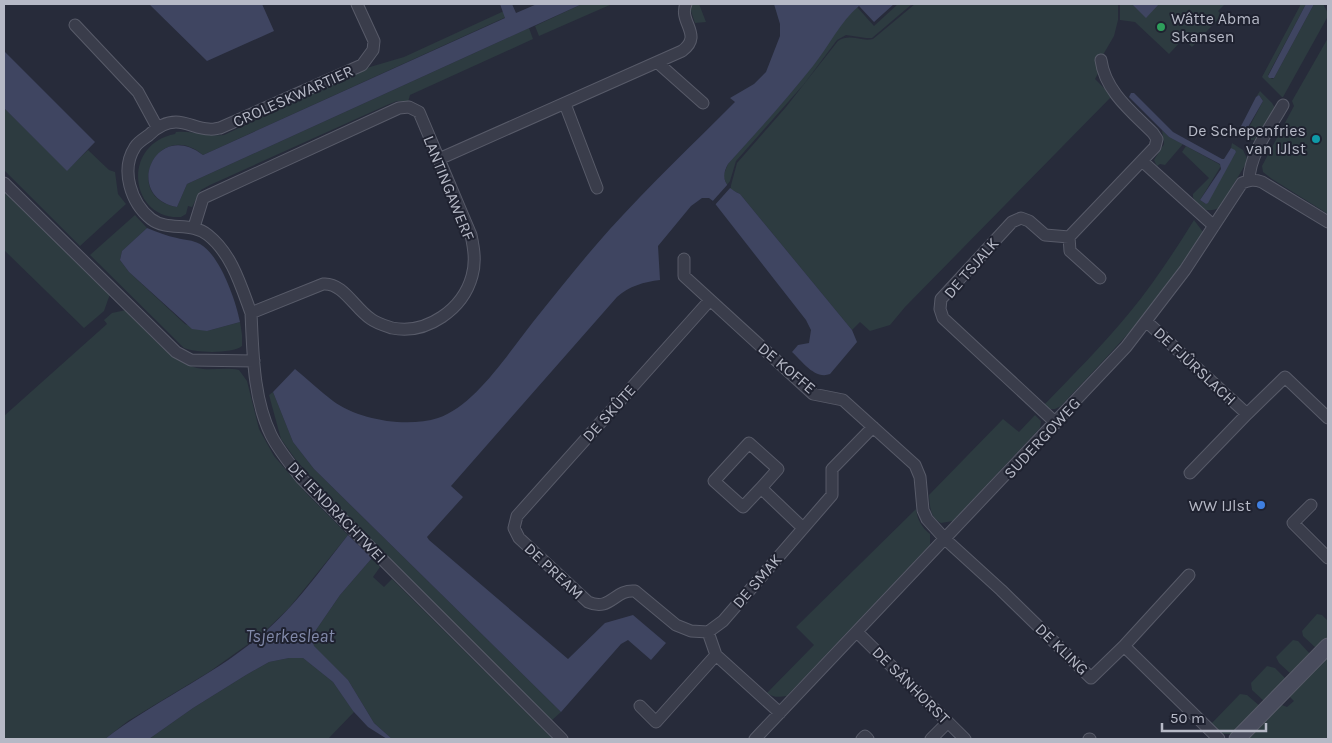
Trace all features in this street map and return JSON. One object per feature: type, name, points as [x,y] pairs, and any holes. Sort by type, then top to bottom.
[{"type":"street","name":"CROLESKWARTIER","points":[[157,127],[176,122],[208,130],[220,128],[362,65],[374,50],[374,41],[357,4]]},
{"type":"street","points":[[440,159],[682,51],[690,43],[690,32],[684,14],[686,4]]},
{"type":"street","points":[[4,183],[176,352],[191,360],[254,361],[252,313],[237,276],[223,250],[207,234],[194,227],[166,226],[151,219],[138,206],[130,186],[128,166],[135,147],[157,127],[138,92],[75,25]]},
{"type":"street","points":[[1100,278],[1070,251],[1070,237],[1142,161],[1155,146],[1157,139],[1154,133],[1118,98],[1102,70],[1101,60]]},
{"type":"street","points":[[658,63],[703,103]]},
{"type":"street","points":[[565,104],[597,188]]},
{"type":"street","points":[[1283,105],[1249,167],[1249,180],[1262,182],[1328,222]]},
{"type":"street","name":"LANTINGAWERF","points":[[194,227],[203,198],[399,108],[409,107],[419,112],[471,234],[475,256],[473,275],[466,293],[453,308],[435,322],[411,329],[392,328],[370,319],[336,287],[329,283],[252,313]]},
{"type":"street","points":[[1142,161],[1214,226]]},
{"type":"street","name":"SUDERGOWEG","points":[[755,739],[1107,368],[1147,322],[1185,270],[1236,189],[1242,183],[1249,180]]},
{"type":"street","name":"DE TSJALK","points":[[1056,423],[947,323],[942,318],[940,309],[942,299],[1012,222],[1021,218],[1029,221],[1045,235],[1070,237]]},
{"type":"street","name":"DE KOFFE","points":[[684,259],[684,276],[813,394],[843,400],[915,465],[920,477],[923,510],[945,539]]},
{"type":"street","name":"DE SKÛTE","points":[[514,528],[517,516],[710,300]]},
{"type":"street","name":"DE FJÛRSLACH","points":[[1147,322],[1247,414],[1285,377],[1328,418]]},
{"type":"street","name":"DE IENDRACHTWEI","points":[[254,361],[257,391],[270,433],[278,448],[302,479],[562,739]]},
{"type":"street","points":[[1190,473],[1247,414]]},
{"type":"street","name":"DE SMAK","points":[[708,632],[723,621],[832,495],[832,470],[873,427]]},
{"type":"street","points":[[749,443],[778,469],[761,488],[743,508],[714,481],[749,443]]},
{"type":"street","points":[[761,488],[803,528]]},
{"type":"street","points":[[1311,505],[1293,523],[1328,558]]},
{"type":"street","name":"DE PREAM","points":[[514,528],[519,538],[588,602],[595,605],[608,603],[620,593],[635,590],[676,624],[691,631],[708,632]]},
{"type":"street","name":"DE KLING","points":[[945,539],[1002,590],[1091,678],[1124,646]]},
{"type":"street","points":[[1189,575],[1124,646],[1219,739]]},
{"type":"street","points":[[708,632],[716,655],[780,713]]},
{"type":"street","name":"DE SÂNHORST","points":[[857,632],[965,739]]},
{"type":"street","points":[[1237,739],[1328,646]]},
{"type":"street","points":[[640,706],[656,722],[716,655]]},
{"type":"street","points":[[931,739],[948,722]]},
{"type":"street","points":[[862,739],[865,736],[868,739]]},
{"type":"shaded area","points":[[582,4],[612,4],[539,36],[535,26]]},
{"type":"shaded area","points":[[693,4],[699,4],[706,22],[695,23],[690,8]]},
{"type":"shaded area","points":[[898,4],[912,4],[872,38],[846,35],[837,40],[804,84],[736,161],[727,185],[723,176],[728,164],[803,78],[851,13],[857,7],[874,26]]},
{"type":"shaded area","points":[[915,4],[1118,4],[1118,20],[1114,36],[1100,60],[1100,70],[1095,79],[1112,96],[905,307],[890,325],[870,331],[860,322],[852,330],[740,194],[730,189],[737,163],[786,107],[838,41],[847,38],[873,39]]},
{"type":"shaded area","name":"Wâtte Abma Skansen","points":[[1120,4],[1225,4],[1218,11],[1222,15],[1192,47],[1183,39],[1169,54],[1135,22],[1120,20]]},
{"type":"shaded area","points":[[1301,4],[1306,4],[1268,75],[1272,79],[1314,4],[1323,4],[1328,16],[1282,97],[1262,77]]},
{"type":"shaded area","points":[[504,11],[506,17],[203,155],[187,146],[172,146],[160,152],[152,163],[148,176],[151,189],[160,200],[177,207],[187,184],[529,28],[533,39],[410,95],[408,102],[397,101],[387,105],[210,185],[201,190],[192,207],[188,206],[186,214],[181,217],[164,215],[151,207],[142,195],[138,180],[139,165],[146,152],[158,141],[176,132],[224,135],[370,67],[404,57]]},
{"type":"shaded area","points":[[1328,38],[1328,214],[1272,179],[1263,172],[1262,166],[1294,106],[1292,101]]},
{"type":"shaded area","points":[[1260,91],[1276,110],[1256,140],[1249,140],[1237,133],[1239,130],[1244,134],[1246,133],[1263,101],[1259,95],[1256,97]]},
{"type":"shaded area","points":[[4,108],[67,170],[88,150],[109,170],[115,172],[118,194],[126,204],[80,246],[4,170]]},
{"type":"shaded area","points":[[1162,130],[1169,137],[1183,144],[1165,165],[1160,164],[1157,166],[1154,160],[1164,144]]},
{"type":"shaded area","points":[[1232,143],[1243,150],[1248,160],[1220,207],[1212,210],[1204,209],[1197,205],[1193,194],[1209,178],[1182,152],[1186,146],[1221,166],[1200,200],[1206,204],[1236,152],[1231,148]]},
{"type":"shaded area","points":[[4,188],[110,294],[104,311],[84,328],[4,250]]},
{"type":"shaded area","points":[[135,215],[147,228],[122,251],[120,260],[129,272],[185,324],[207,331],[240,322],[242,346],[237,349],[213,352],[184,348],[90,255]]},
{"type":"shaded area","points":[[1194,220],[1203,232],[1155,302],[1061,406],[1049,409],[1044,405],[1099,348],[1130,312],[1164,267]]},
{"type":"shaded area","points":[[126,310],[159,344],[187,365],[202,369],[239,370],[247,381],[259,429],[274,456],[307,494],[348,535],[289,608],[261,635],[209,672],[128,721],[105,739],[4,739],[4,416],[107,324],[104,320],[112,313]]},
{"type":"shaded area","points":[[273,392],[293,442],[314,469],[561,712],[551,721],[335,503],[296,460],[281,439],[269,395]]},
{"type":"shaded area","points":[[1035,415],[1041,421],[1040,428],[953,521],[941,523],[937,521],[931,511],[929,495],[1003,419],[1019,432]]},
{"type":"shaded area","points":[[916,509],[920,523],[930,534],[930,545],[787,696],[779,697],[767,693],[814,645],[796,627]]},
{"type":"shaded area","points":[[372,558],[380,567],[373,577],[384,587],[392,579],[553,739],[392,739],[374,723],[348,680],[313,646],[312,640],[316,630],[340,595]]},
{"type":"shaded area","points":[[1317,614],[1322,615],[1328,621],[1328,638],[1317,649],[1303,636],[1302,631]]},
{"type":"shaded area","points":[[1293,640],[1298,641],[1311,655],[1292,675],[1279,663],[1276,657]]},
{"type":"shaded area","points":[[1328,655],[1328,739],[1246,739],[1279,706],[1287,707],[1294,701],[1289,696]]},
{"type":"shaded area","points":[[289,658],[303,658],[333,682],[354,712],[328,739],[149,739],[193,708],[246,675],[269,662]]},
{"type":"shaded area","points":[[1267,666],[1275,668],[1287,680],[1265,702],[1252,690],[1251,683]]},
{"type":"shaded area","points":[[1240,694],[1247,695],[1261,707],[1232,734],[1222,734],[1211,724]]},
{"type":"water","points":[[149,4],[262,4],[274,31],[207,61]]},
{"type":"water","points":[[500,4],[512,4],[516,13],[537,4],[582,4],[187,184],[177,207],[160,200],[151,189],[148,176],[151,163],[159,153],[171,146],[186,146],[203,155],[505,18]]},
{"type":"water","points":[[774,4],[894,4],[874,22],[859,6],[852,12],[803,79],[728,164],[724,174],[725,182],[740,194],[852,330],[857,342],[830,374],[819,374],[804,364],[792,352],[798,345],[809,343],[811,330],[806,320],[713,201],[709,198],[702,198],[691,206],[658,246],[660,280],[637,285],[617,297],[451,486],[463,497],[427,537],[568,659],[605,623],[633,615],[666,643],[651,660],[628,640],[621,644],[561,712],[314,469],[293,442],[273,392],[295,369],[344,408],[384,420],[398,422],[426,421],[452,412],[465,402],[490,377],[561,287],[610,229],[735,102],[730,98],[754,84],[766,72],[780,36],[780,24]]},
{"type":"water","points":[[1132,4],[1159,4],[1146,18]]},
{"type":"water","points":[[1306,4],[1314,4],[1274,78],[1269,78],[1268,76]]},
{"type":"water","points":[[4,51],[95,142],[67,171],[4,108]]},
{"type":"water","points":[[1131,93],[1134,93],[1173,132],[1222,159],[1224,159],[1231,148],[1235,150],[1236,152],[1208,203],[1206,204],[1200,200],[1221,169],[1220,164],[1169,137],[1129,97]]},
{"type":"water","points":[[1259,95],[1263,101],[1244,134],[1239,132],[1256,97]]},
{"type":"water","points":[[147,228],[200,244],[207,250],[226,279],[240,322],[207,331],[192,329],[129,272],[120,260],[122,251]]},
{"type":"water","name":"Tsjerkesleat","points":[[348,535],[372,558],[340,595],[316,630],[312,640],[314,646],[348,680],[374,723],[392,739],[387,739],[368,727],[353,711],[333,682],[303,658],[289,658],[269,662],[246,675],[193,708],[149,739],[105,739],[143,712],[243,650],[261,635],[296,600]]},
{"type":"pier","points":[[728,184],[731,187],[714,206],[711,203]]},
{"type":"place","name":"Wâtte Abma Skansen","points":[[1161,27]]},
{"type":"place","name":"De Schepenfries van IJlst","points":[[1316,139]]},
{"type":"place","name":"WW IJlst","points":[[1261,505]]}]
